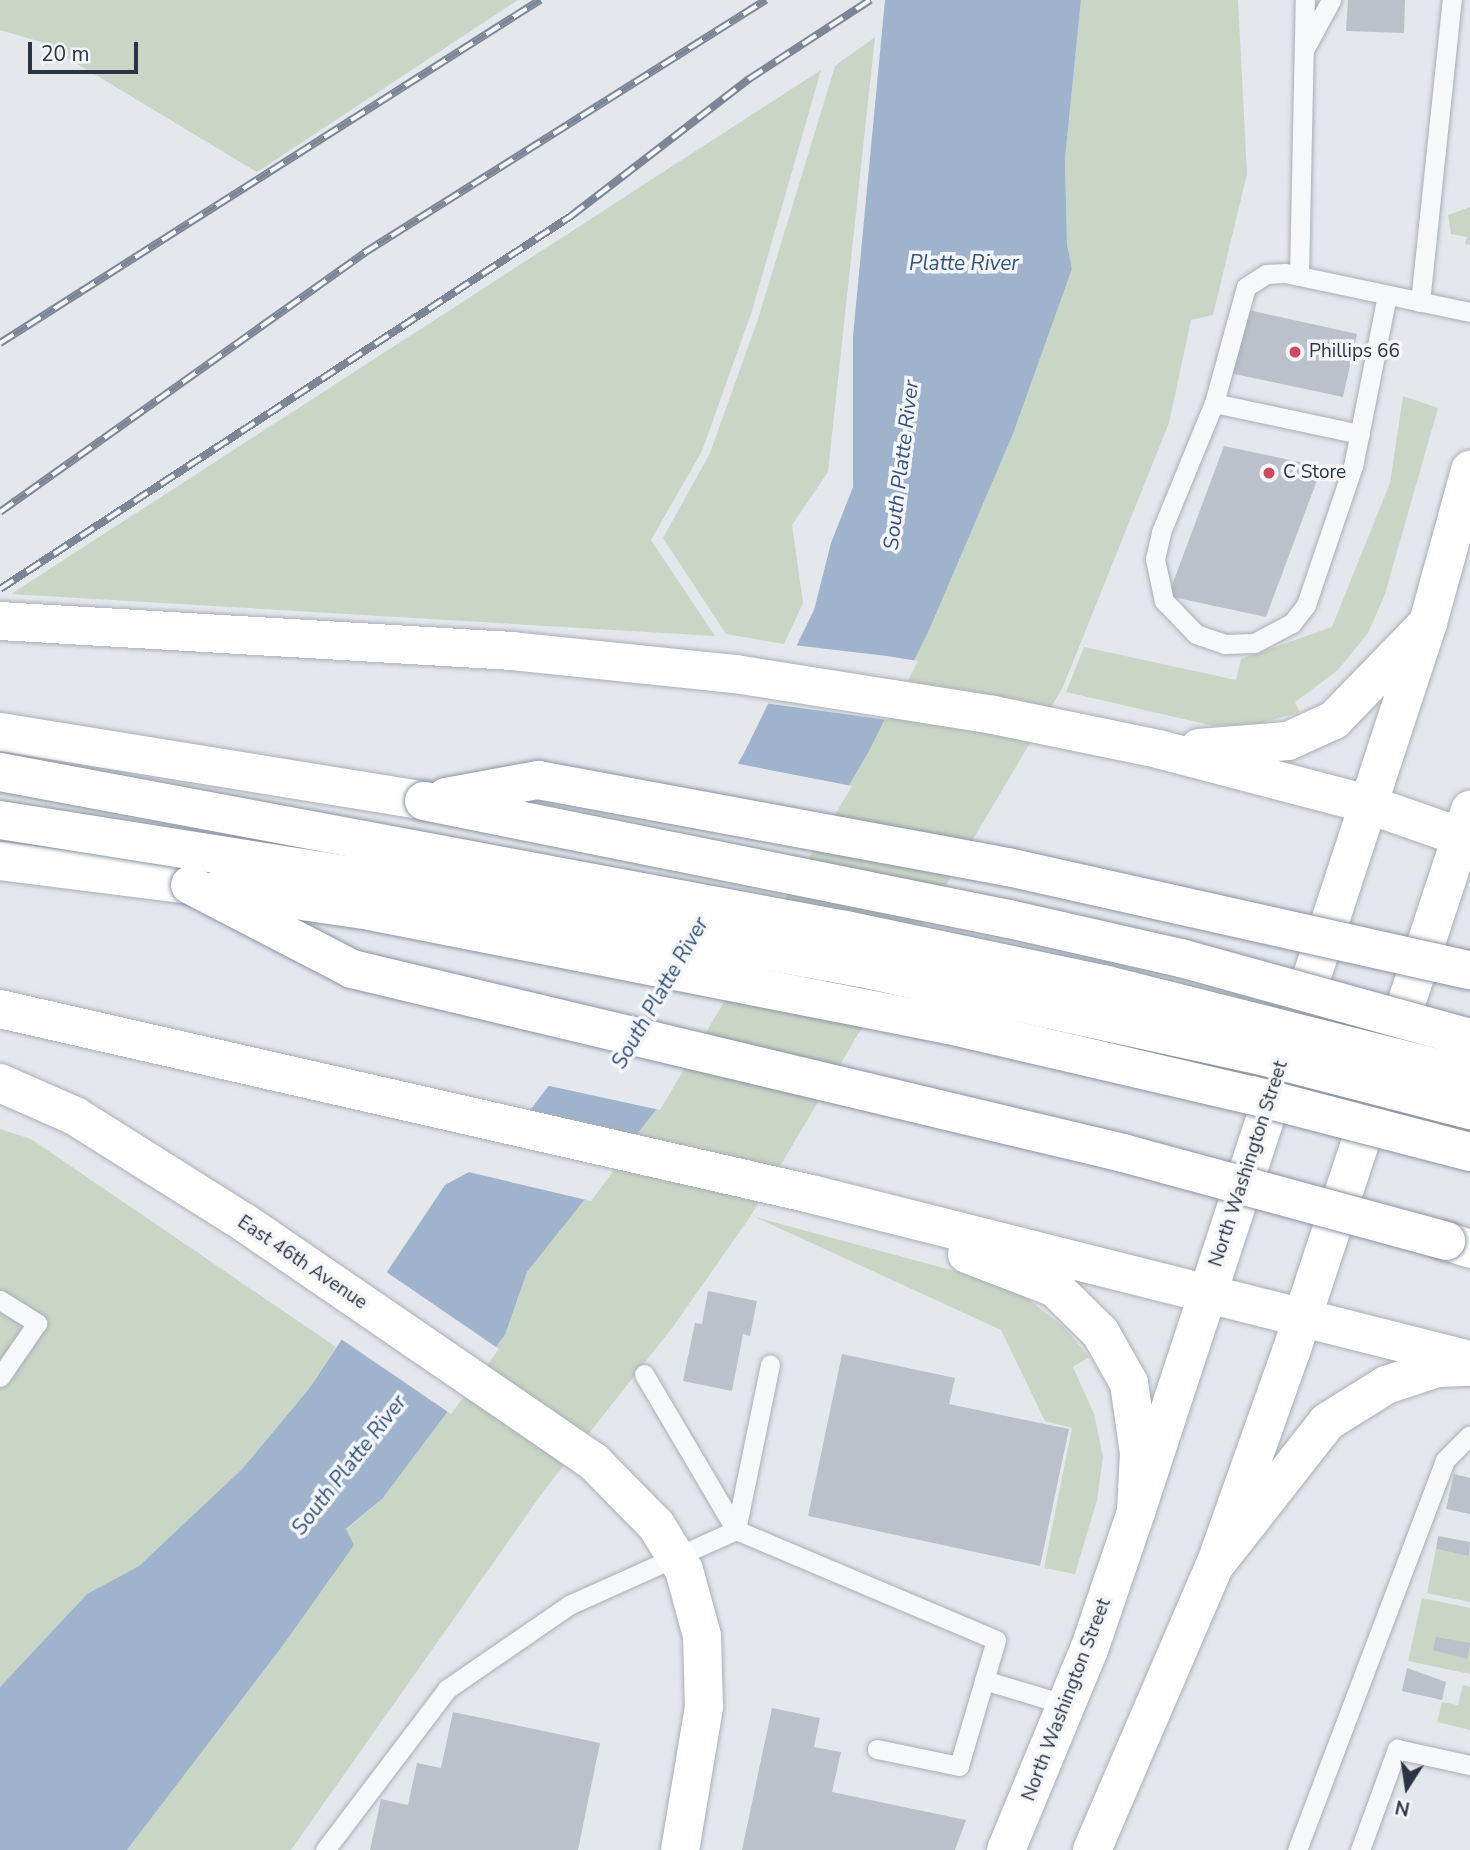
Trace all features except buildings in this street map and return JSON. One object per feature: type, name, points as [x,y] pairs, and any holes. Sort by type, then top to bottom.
[{"type":"main road","name":"North Washington Street","points":[[1006,1850],[1068,1705],[1136,1512],[1428,623],[1470,470]]},
{"type":"main road","points":[[0,621],[512,651],[682,667],[1058,727],[1158,749],[1468,829],[1303,1317],[1215,1565],[1092,1850]]},
{"type":"main road","points":[[1158,749],[1235,748],[1288,741],[1325,724],[1373,682],[1428,623]]},
{"type":"main road","points":[[0,732],[424,801],[1022,922],[1181,958],[1470,1038]]},
{"type":"main road","points":[[0,772],[846,930],[1103,984],[1470,1076]]},
{"type":"main road","points":[[424,801],[538,780],[1008,867],[1470,970]]},
{"type":"main road","points":[[0,820],[348,875],[861,968],[1262,1056],[1470,1110]]},
{"type":"main road","points":[[0,861],[370,911],[949,1025],[1470,1152]]},
{"type":"main road","points":[[190,885],[352,969],[1096,1147],[1458,1245]]},
{"type":"main road","points":[[0,1009],[811,1194],[1470,1360]]},
{"type":"main road","name":"East 46th Avenue","points":[[0,1083],[75,1116],[245,1223],[593,1461],[656,1525],[678,1556],[702,1636],[704,1707],[680,1850]]},
{"type":"main road","points":[[811,1194],[1055,1288],[1082,1314],[1100,1332],[1129,1383],[1139,1453],[1136,1512]]},
{"type":"main road","points":[[1215,1565],[1327,1422],[1386,1385],[1437,1368],[1470,1367]]},
{"type":"lane","points":[[1299,276],[1305,0]]},
{"type":"lane","points":[[1304,50],[1331,0]]},
{"type":"lane","points":[[1440,117],[1444,0]]},
{"type":"lane","points":[[1420,302],[1452,0]]},
{"type":"lane","points":[[1387,295],[1360,434],[1307,605],[1274,636],[1254,643],[1225,644],[1183,625],[1164,601],[1155,573],[1161,532],[1214,403],[1246,287],[1266,274],[1299,276],[1470,312]]},
{"type":"lane","points":[[1214,403],[1360,434]]},
{"type":"lane","points":[[0,1300],[37,1323],[0,1377]]},
{"type":"lane","points":[[736,1530],[770,1364]]},
{"type":"lane","points":[[644,1374],[736,1530],[996,1640],[959,1766],[877,1749]]},
{"type":"lane","points":[[1297,1850],[1445,1460],[1470,1435]]},
{"type":"lane","points":[[325,1850],[447,1689],[569,1605],[736,1530]]},
{"type":"lane","points":[[984,1680],[1068,1705]]},
{"type":"lane","points":[[1360,1850],[1397,1749],[1470,1765]]},
{"type":"green space","points":[[0,0],[518,0],[257,172],[41,42],[0,30]]},
{"type":"green space","points":[[1081,0],[1238,0],[1247,174],[1213,315],[1191,320],[1169,423],[1063,687],[750,1217],[675,1324],[543,1492],[291,1850],[127,1850],[281,1648],[346,1530],[383,1498],[505,1335],[527,1272],[668,1095],[930,628],[1013,434],[1072,269],[1067,244],[1065,159]]},
{"type":"green space","points":[[875,37],[828,472],[792,525],[803,603],[784,644],[726,634],[663,538],[710,453],[758,319],[835,66]]},
{"type":"green space","points":[[821,70],[752,311],[702,451],[651,540],[715,636],[11,594]]},
{"type":"green space","points":[[1470,207],[1470,245],[1465,244],[1467,237],[1451,234],[1448,215]]},
{"type":"green space","points":[[1403,396],[1438,408],[1385,594],[1368,633],[1338,670],[1295,702],[1300,712],[1258,724],[1214,726],[1066,692],[1084,647],[1236,680],[1241,659],[1332,627],[1390,483]]},
{"type":"green space","points":[[0,1129],[31,1139],[336,1347],[308,1390],[243,1468],[139,1566],[87,1594],[0,1687]]},
{"type":"green space","points":[[755,1217],[988,1280],[1020,1293],[1063,1326],[1089,1357],[1073,1367],[1094,1414],[1103,1457],[1097,1500],[1075,1574],[1044,1568],[1072,1428],[1045,1421],[1001,1330]]},
{"type":"green space","points":[[1436,1549],[1469,1556],[1470,1552],[1470,1602],[1427,1593]]},
{"type":"green space","points":[[1422,1598],[1470,1608],[1470,1674],[1408,1661]]},
{"type":"green space","points":[[1463,1685],[1470,1687],[1470,1730],[1437,1722],[1442,1702],[1458,1705]]},
{"type":"water","name":"Platte River","points":[[885,0],[1081,0],[1065,159],[1067,244],[1072,269],[1013,434],[930,628],[869,751],[668,1095],[527,1272],[505,1335],[383,1498],[346,1529],[354,1545],[281,1648],[127,1850],[0,1850],[0,1687],[87,1594],[139,1566],[243,1468],[308,1390],[445,1185],[493,1159],[550,1084],[744,753],[814,610],[831,543],[853,487],[853,336]]},
{"type":"pier","points":[[793,645],[918,661],[888,720],[764,703]]},
{"type":"pier","points":[[734,763],[852,786],[660,1110],[545,1085]]},
{"type":"pier","points":[[525,1111],[639,1137],[591,1201],[464,1171],[491,1156]]},
{"type":"pier","points":[[382,1269],[499,1349],[451,1414],[338,1337]]},
{"type":"railway","points":[[0,343],[540,0]]},
{"type":"railway","points":[[0,512],[364,253],[766,0]]},
{"type":"railway","points":[[0,589],[571,216],[749,79],[870,0]]},
{"type":"place","name":"Phillips 66","points":[[1295,352]]},
{"type":"place","name":"C Store","points":[[1269,473]]},
{"type":"water label","name":"South Platte River","points":[[901,465]]},
{"type":"water label","name":"South Platte River","points":[[660,993]]},
{"type":"water label","name":"South Platte River","points":[[349,1465]]}]
